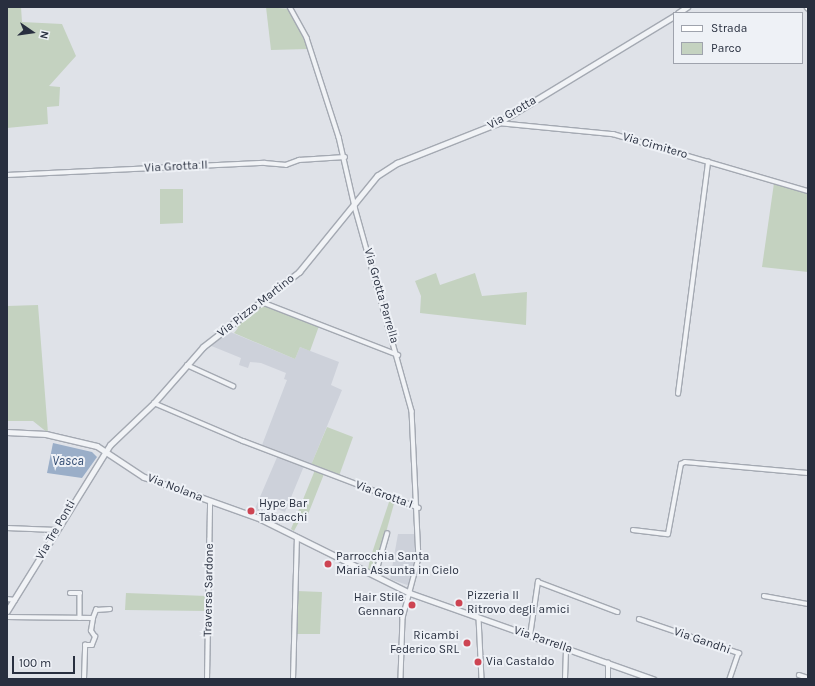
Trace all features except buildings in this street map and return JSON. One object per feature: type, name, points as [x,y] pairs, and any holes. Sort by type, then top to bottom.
[{"type":"street","name":"Via Grotta Parrella","points":[[290,7],[307,38],[345,158],[354,206],[398,355],[414,424],[419,508],[419,558],[401,631],[401,679]]},
{"type":"street","name":"Via Grotta","points":[[354,206],[377,176],[390,167],[498,123],[673,17]]},
{"type":"street","name":"Via Cimitero","points":[[498,123],[592,130],[808,191]]},
{"type":"street","name":"Via Grotta II","points":[[7,175],[265,163],[286,165],[299,160],[345,158]]},
{"type":"street","points":[[678,394],[708,162]]},
{"type":"street","name":"Via Pizzo Martino","points":[[108,451],[110,444],[154,403],[203,347],[264,303],[299,272],[354,206]]},
{"type":"street","points":[[264,303],[398,355]]},
{"type":"street","points":[[187,364],[233,386]]},
{"type":"street","name":"Via Grotta I","points":[[154,403],[350,482],[419,508]]},
{"type":"street","name":"Via Nolana","points":[[7,432],[46,434],[108,451],[144,477],[210,502],[261,519],[410,594]]},
{"type":"street","name":"Via Tre Ponti","points":[[7,611],[56,530],[108,451]]},
{"type":"street","points":[[633,530],[668,534],[681,464],[685,462],[808,473]]},
{"type":"street","name":"Traversa Sardone","points":[[207,679],[210,502]]},
{"type":"street","points":[[7,528],[56,530]]},
{"type":"street","points":[[375,576],[387,534]]},
{"type":"street","points":[[293,679],[297,538]]},
{"type":"street","points":[[530,636],[538,582],[618,612]]},
{"type":"street","points":[[70,593],[80,593],[80,618]]},
{"type":"street","name":"Via Parrella","points":[[410,594],[652,679]]},
{"type":"street","points":[[764,596],[808,604]]},
{"type":"street","points":[[7,599],[15,600]]},
{"type":"street","points":[[84,679],[85,644],[92,645],[95,638],[91,631],[93,618],[96,610],[110,609]]},
{"type":"street","points":[[7,617],[93,618]]},
{"type":"street","points":[[479,618],[482,679]]},
{"type":"street","name":"Via Gandhi","points":[[639,619],[739,653],[730,679]]},
{"type":"street","points":[[565,679],[566,648]]},
{"type":"street","points":[[608,663],[608,679]]},
{"type":"street","points":[[800,675],[808,678]]},
{"type":"shaded area","points":[[228,331],[295,359],[300,347],[339,362],[331,385],[342,390],[311,465],[262,445],[287,380],[284,379],[286,373],[261,363],[250,362],[248,368],[239,365],[241,358],[209,345]]},
{"type":"shaded area","points":[[278,455],[304,466],[285,512],[269,506],[264,515],[254,511]]},
{"type":"shaded area","points":[[398,534],[419,534],[418,558],[410,586],[390,579]]},
{"type":"green space","points":[[7,7],[21,7],[22,22],[62,24],[76,56],[49,86],[60,87],[59,106],[47,107],[48,124],[7,128]]},
{"type":"green space","points":[[266,7],[290,9],[308,49],[271,50]]},
{"type":"green space","points":[[774,183],[808,193],[808,272],[762,267]]},
{"type":"green space","points":[[160,189],[183,189],[183,223],[160,224]]},
{"type":"green space","points":[[436,273],[440,285],[475,273],[482,296],[527,292],[526,325],[420,313],[421,296],[415,281]]},
{"type":"green space","points":[[38,305],[48,433],[33,421],[7,421],[7,306]]},
{"type":"green space","points":[[264,305],[319,326],[310,351],[300,347],[295,359],[234,333],[238,328],[235,326]]},
{"type":"green space","points":[[327,427],[353,437],[339,476],[311,465]]},
{"type":"green space","points":[[315,470],[324,474],[305,522],[300,520],[294,531],[291,529]]},
{"type":"green space","points":[[390,499],[395,500],[375,572],[368,569],[370,559]]},
{"type":"green space","points":[[297,591],[322,592],[320,634],[296,634]]},
{"type":"green space","points":[[126,593],[207,596],[207,611],[125,610]]},
{"type":"water","name":"Vasca","points":[[53,443],[92,452],[97,457],[82,478],[47,473]]},
{"type":"place","name":"Hype Bar Tabacchi","points":[[251,511]]},
{"type":"place","name":"Parrocchia Santa Maria Assunta in Cielo","points":[[328,564]]},
{"type":"place","name":"Pizzeria Il Ritrovo degli amici","points":[[459,603]]},
{"type":"place","name":"Hair Stile Gennaro","points":[[412,605]]},
{"type":"place","name":"Ricambi Federico SRL","points":[[467,643]]},
{"type":"place","name":"Via Castaldo","points":[[478,662]]}]
